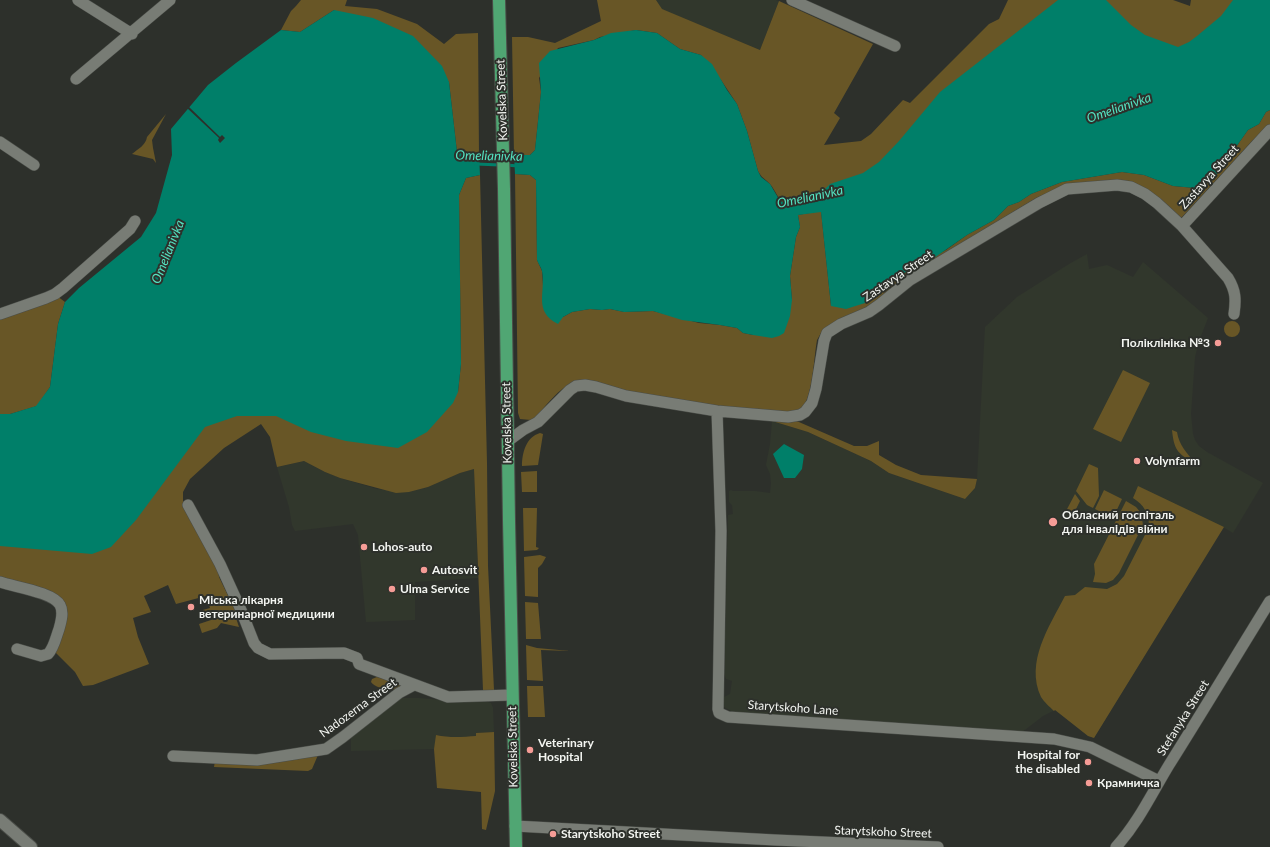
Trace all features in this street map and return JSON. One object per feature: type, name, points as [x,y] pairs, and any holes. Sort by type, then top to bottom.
[{"type":"main road","name":"Kovelska Street","points":[[499,0],[504,189],[512,695],[516,847]]},
{"type":"street","points":[[78,0],[132,34]]},
{"type":"street","points":[[76,79],[132,34],[170,0]]},
{"type":"street","points":[[792,0],[895,46]]},
{"type":"street","name":"Zastavya Street","points":[[508,441],[538,422],[570,390],[576,386],[586,385],[626,396],[717,411],[788,417],[800,415],[805,412],[812,403],[816,389],[824,341],[828,333],[841,324],[869,312],[910,280],[1038,203],[1067,189],[1117,185],[1131,187],[1157,203],[1182,226],[1270,130]]},
{"type":"street","points":[[0,142],[34,165]]},
{"type":"street","points":[[0,314],[46,298],[59,291],[130,229],[135,221]]},
{"type":"street","points":[[1182,226],[1228,278],[1235,294],[1234,314]]},
{"type":"street","name":"Starytskoho Lane","points":[[717,411],[721,531],[719,713],[728,717],[1054,739],[1090,747],[1159,781]]},
{"type":"street","points":[[188,506],[220,564],[254,643],[258,648],[270,654],[344,653],[358,658],[359,664],[401,678],[414,685],[448,697],[512,695]]},
{"type":"street","points":[[0,582],[48,596],[58,601],[61,606],[62,613],[60,625],[48,654],[41,656],[18,649]]},
{"type":"street","name":"Stefanyka Street","points":[[1116,847],[1137,820],[1159,781],[1270,602]]},
{"type":"street","name":"Nadozerna Street","points":[[173,756],[257,760],[326,749],[399,693],[414,685]]},
{"type":"street","points":[[0,820],[32,847]]},
{"type":"street","name":"Starytskoho Street","points":[[515,826],[938,847]]},
{"type":"shaded area","points":[[301,0],[347,0],[345,6],[377,9],[417,24],[444,44],[456,34],[478,33],[479,155],[457,152],[449,82],[334,10],[300,32],[281,30],[291,11]]},
{"type":"shaded area","points":[[597,0],[656,0],[662,9],[760,50],[779,1],[873,44],[834,113],[840,118],[824,145],[861,141],[871,134],[903,100],[910,103],[989,24],[999,19],[1008,0],[1173,0],[1190,6],[1191,0],[1244,0],[1195,48],[896,154],[822,203],[794,206],[785,204],[781,201],[769,183],[759,173],[747,131],[737,104],[721,80],[701,55],[680,49],[657,33],[636,30],[600,37],[594,40],[558,48],[539,78],[541,92],[535,150],[530,155],[514,155],[512,37],[528,37],[555,43],[601,21]]},
{"type":"shaded area","points":[[656,0],[779,1],[760,50],[661,9]]},
{"type":"shaded area","points":[[1270,110],[1270,126],[1252,141],[1182,217],[1179,217],[1118,182],[1066,184],[1036,198],[907,276],[873,303],[821,333],[817,340],[813,374],[807,399],[804,405],[797,411],[791,413],[713,408],[575,382],[563,388],[548,402],[535,418],[531,420],[520,419],[518,413],[515,174],[530,175],[536,180],[537,260],[542,271],[543,285],[563,317],[572,312],[590,309],[610,309],[624,312],[653,311],[699,323],[737,328],[743,333],[753,335],[792,300],[790,276],[796,237],[800,227],[798,215],[821,211],[831,306],[865,303],[876,291],[894,278],[946,250],[967,235],[994,220],[1008,206],[1019,202],[1031,194],[1062,182],[1122,172],[1144,175],[1173,186],[1195,188],[1214,178],[1248,130],[1259,124],[1266,112]]},
{"type":"shaded area","points":[[166,114],[152,140],[156,163],[153,159],[132,154],[143,145],[147,137]]},
{"type":"shaded area","points":[[480,175],[488,566],[494,690],[483,690],[474,469],[460,473],[428,487],[409,492],[396,493],[340,478],[304,461],[277,467],[270,437],[261,424],[224,448],[190,479],[183,492],[183,501],[185,506],[218,566],[219,577],[235,610],[239,627],[221,623],[217,628],[202,633],[199,624],[214,619],[212,613],[201,617],[199,611],[210,608],[206,596],[176,604],[168,585],[144,596],[151,612],[133,618],[138,637],[149,664],[93,685],[83,686],[75,672],[54,651],[64,604],[0,580],[0,525],[207,399],[458,392],[461,364],[459,195],[466,178]]},
{"type":"shaded area","points":[[1087,254],[1089,269],[1107,265],[1133,277],[1143,262],[1208,318],[1199,341],[1195,357],[1191,414],[1195,440],[1199,446],[1207,452],[1263,483],[1233,533],[1223,527],[1094,738],[1088,736],[1055,710],[1043,716],[1021,733],[733,712],[724,707],[724,697],[730,694],[732,681],[726,679],[724,674],[728,515],[733,514],[732,505],[729,502],[729,491],[755,491],[770,493],[770,474],[766,465],[772,421],[808,432],[871,461],[889,473],[965,499],[975,488],[977,479],[985,327],[1017,297]]},
{"type":"shaded area","points":[[57,296],[65,302],[58,324],[50,387],[37,406],[10,414],[0,414],[0,318]]},
{"type":"shaded area","points":[[1229,321],[1235,321],[1240,326],[1238,335],[1235,337],[1229,337],[1224,332],[1224,326]]},
{"type":"shaded area","points":[[1123,370],[1150,383],[1121,442],[1093,429]]},
{"type":"shaded area","points":[[774,417],[792,419],[854,446],[867,446],[879,441],[879,455],[896,465],[921,475],[977,479],[975,488],[965,499],[889,473],[871,461],[808,432],[772,421]]},
{"type":"shaded area","points":[[1172,430],[1177,432],[1181,445],[1195,463],[1180,454],[1175,446]]},
{"type":"shaded area","points":[[540,433],[543,434],[538,465],[522,466],[524,451],[528,442],[535,435]]},
{"type":"shaded area","points":[[304,461],[340,478],[377,489],[409,492],[428,487],[460,473],[474,469],[478,578],[415,582],[415,620],[366,622],[358,535],[353,524],[295,531],[292,525],[289,507],[277,467]]},
{"type":"shaded area","points":[[1089,464],[1098,468],[1099,496],[1093,508],[1087,505],[1076,491]]},
{"type":"shaded area","points":[[537,471],[537,492],[522,492],[521,472]]},
{"type":"shaded area","points":[[1138,486],[1224,527],[1094,738],[1088,736],[1055,710],[1054,711],[1042,699],[1037,684],[1037,658],[1046,632],[1065,596],[1075,595],[1085,587],[1107,589],[1117,584],[1124,576],[1149,527],[1145,510],[1133,498]]},
{"type":"shaded area","points":[[1104,490],[1122,499],[1113,518],[1095,509]]},
{"type":"shaded area","points":[[1075,494],[1080,501],[1073,515],[1066,511]]},
{"type":"shaded area","points":[[1126,501],[1136,507],[1141,513],[1143,525],[1119,573],[1113,580],[1106,583],[1093,582],[1095,574],[1094,564]]},
{"type":"shaded area","points":[[523,508],[537,508],[536,547],[539,548],[537,550],[524,551]]},
{"type":"shaded area","points":[[540,555],[546,557],[538,568],[538,597],[525,596],[524,557]]},
{"type":"shaded area","points":[[525,602],[538,603],[541,639],[526,639]]},
{"type":"shaded area","points":[[526,645],[537,648],[570,651],[541,650],[543,681],[527,680]]},
{"type":"shaded area","points":[[377,677],[398,683],[400,688],[389,690],[381,688],[371,682],[372,679]]},
{"type":"shaded area","points":[[527,686],[543,686],[545,717],[528,717]]},
{"type":"shaded area","points":[[399,698],[453,701],[482,700],[491,703],[493,708],[494,732],[476,733],[476,736],[464,737],[437,735],[434,749],[351,751],[351,738]]},
{"type":"shaded area","points":[[494,732],[495,791],[486,830],[482,829],[481,792],[437,788],[434,749],[436,735],[466,737],[476,736],[476,733]]},
{"type":"shaded area","points":[[318,755],[312,769],[308,771],[214,767],[215,761]]},
{"type":"water","points":[[1058,0],[1106,0],[1131,25],[1145,35],[1178,47],[1189,42],[1221,16],[1233,0],[1270,0],[1270,110],[1266,112],[1259,124],[1248,130],[1214,178],[1195,188],[1173,186],[1144,175],[1122,172],[1062,182],[1031,194],[1019,202],[1008,206],[994,220],[967,235],[931,260],[894,278],[876,291],[865,303],[846,309],[831,306],[821,212],[798,215],[800,227],[796,237],[790,276],[792,300],[790,316],[784,333],[772,338],[743,333],[737,328],[682,320],[653,311],[624,312],[610,309],[590,309],[572,312],[563,317],[558,324],[550,319],[546,313],[542,301],[542,271],[537,260],[536,180],[530,175],[515,174],[514,155],[530,155],[535,150],[541,92],[539,63],[550,51],[594,40],[611,33],[636,30],[657,33],[680,49],[701,55],[712,64],[737,104],[761,177],[770,184],[780,201],[793,206],[820,200],[821,193],[830,184],[863,173],[879,162],[899,141],[940,92]]},
{"type":"water","points":[[334,10],[373,18],[413,36],[442,66],[449,82],[457,152],[479,155],[480,175],[466,178],[459,195],[461,364],[458,392],[453,403],[427,432],[398,448],[346,441],[311,432],[276,416],[237,416],[205,427],[136,520],[111,547],[92,554],[0,546],[0,414],[10,414],[36,406],[50,387],[58,324],[65,302],[79,288],[141,237],[156,213],[172,155],[171,129],[208,85],[281,30],[300,32]]},
{"type":"water","points":[[784,444],[804,455],[802,469],[795,478],[784,478],[773,454]]},
{"type":"pier","points":[[188,106],[220,137],[222,135],[225,138],[220,143],[218,140],[219,138],[186,107]]},
{"type":"waterway","name":"Omelianivka","points":[[476,164],[500,165]]},
{"type":"waterway","name":"Omelianivka","points":[[506,165],[518,166]]},
{"type":"place","name":"Поліклініка №3","points":[[1218,343]]},
{"type":"place","name":"Volynfarm","points":[[1137,461]]},
{"type":"place","name":"Обласний госпіталь для інвалідів війни","points":[[1053,522]]},
{"type":"place","name":"Lohos-auto","points":[[364,547]]},
{"type":"place","name":"Autosvit","points":[[424,570]]},
{"type":"place","name":"Ulma Service","points":[[392,589]]},
{"type":"place","name":"Міська лікарня ветеринарної медицини","points":[[191,607]]},
{"type":"place","name":"Veterinary Hospital","points":[[530,750]]},
{"type":"place","name":"Hospital for the disabled","points":[[1088,762]]},
{"type":"place","name":"Крамничка","points":[[1089,783]]},
{"type":"place","name":"Starytskoho Street","points":[[553,834]]}]
